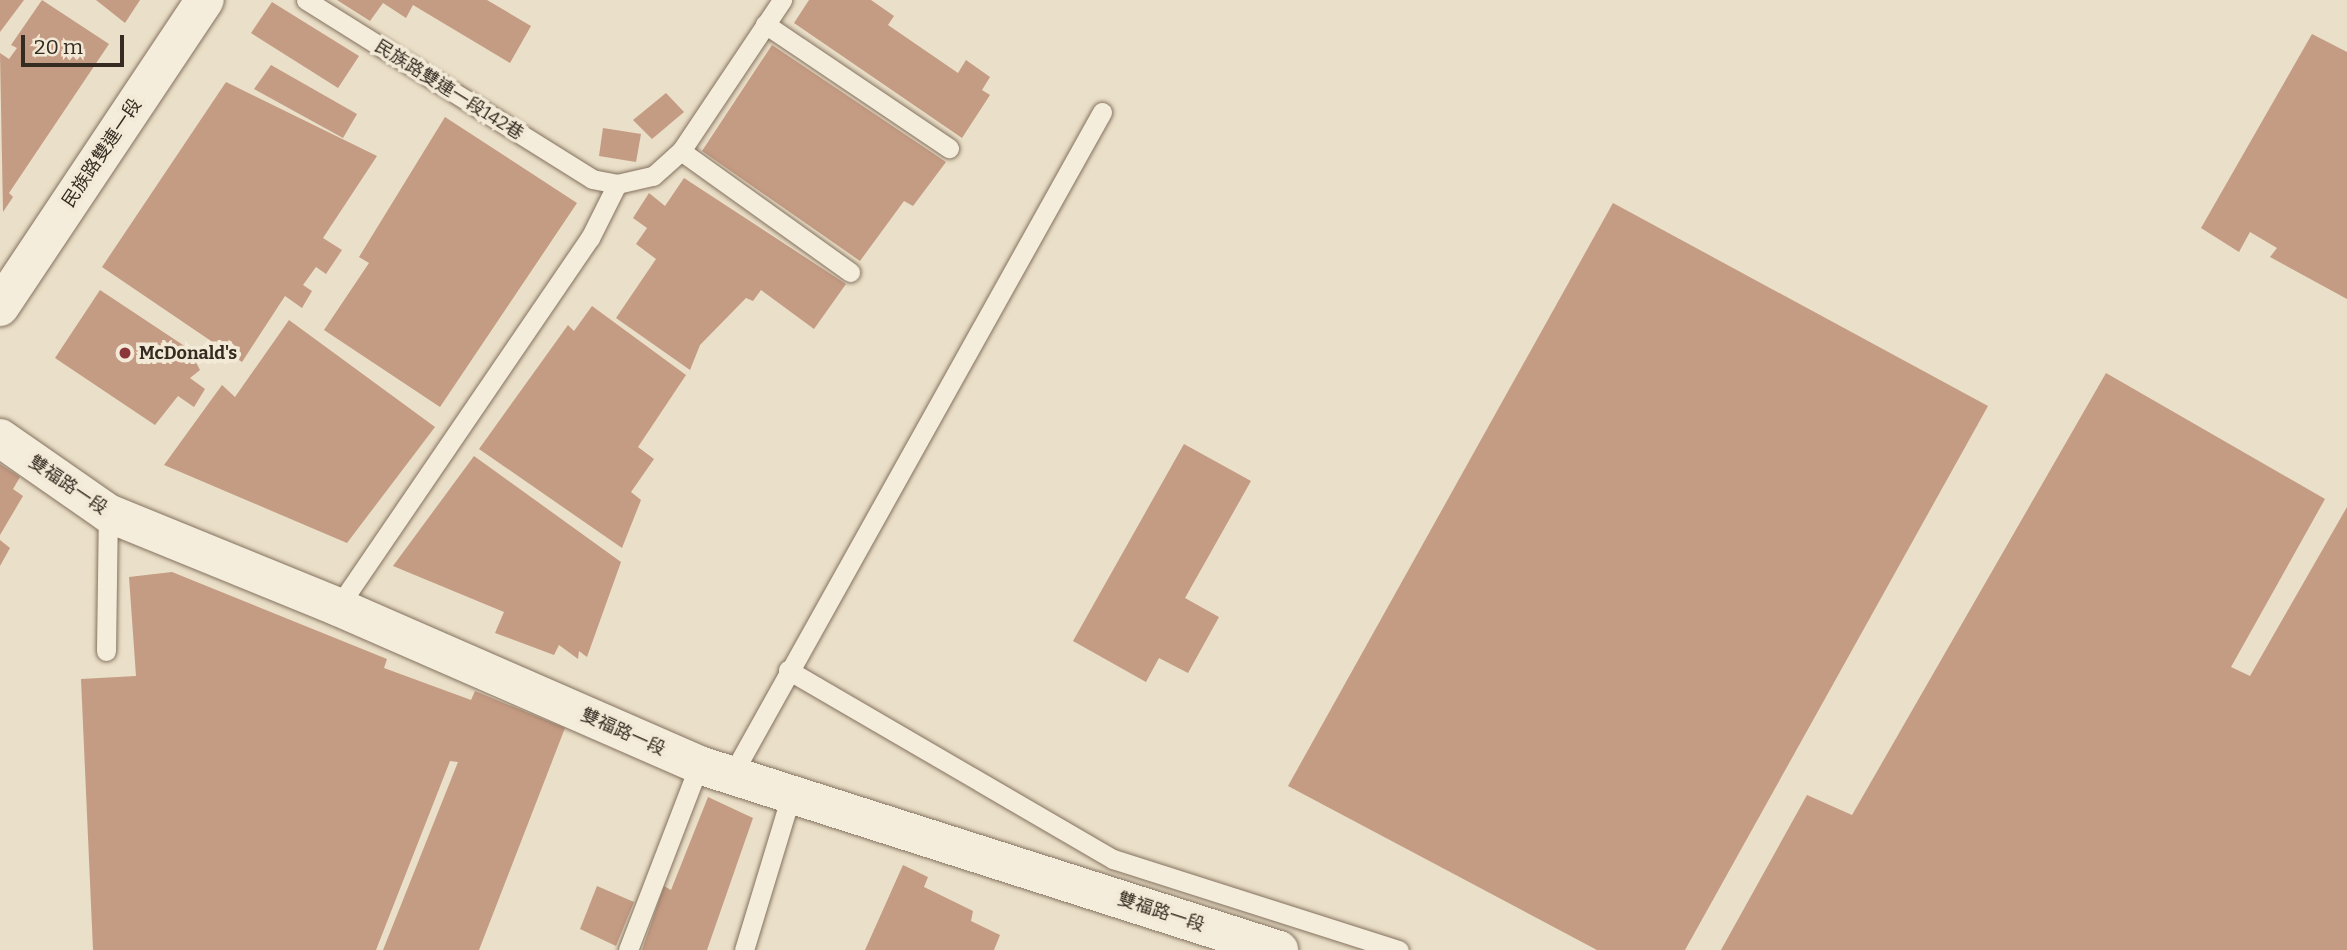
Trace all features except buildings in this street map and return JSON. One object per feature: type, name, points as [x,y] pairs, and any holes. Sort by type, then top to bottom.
[{"type":"street","name":"民族路雙連一段","points":[[0,307],[205,0]]},
{"type":"street","name":"雙福路一段","points":[[0,438],[108,513],[338,607],[716,769],[1279,950]]},
{"type":"lane","name":"民族路雙連一段142巷","points":[[306,0],[592,180],[617,184]]},
{"type":"lane","points":[[338,607],[590,238],[617,184],[653,176],[681,151],[782,0]]},
{"type":"lane","points":[[765,24],[949,148]]},
{"type":"lane","points":[[628,950],[716,769],[788,670],[1102,112]]},
{"type":"lane","points":[[681,151],[849,272]]},
{"type":"lane","points":[[106,651],[108,513]]},
{"type":"lane","points":[[788,670],[1113,859],[1399,950]]},
{"type":"lane","points":[[744,950],[791,795]]},
{"type":"place","name":"McDonald's","points":[[125,353]]}]
